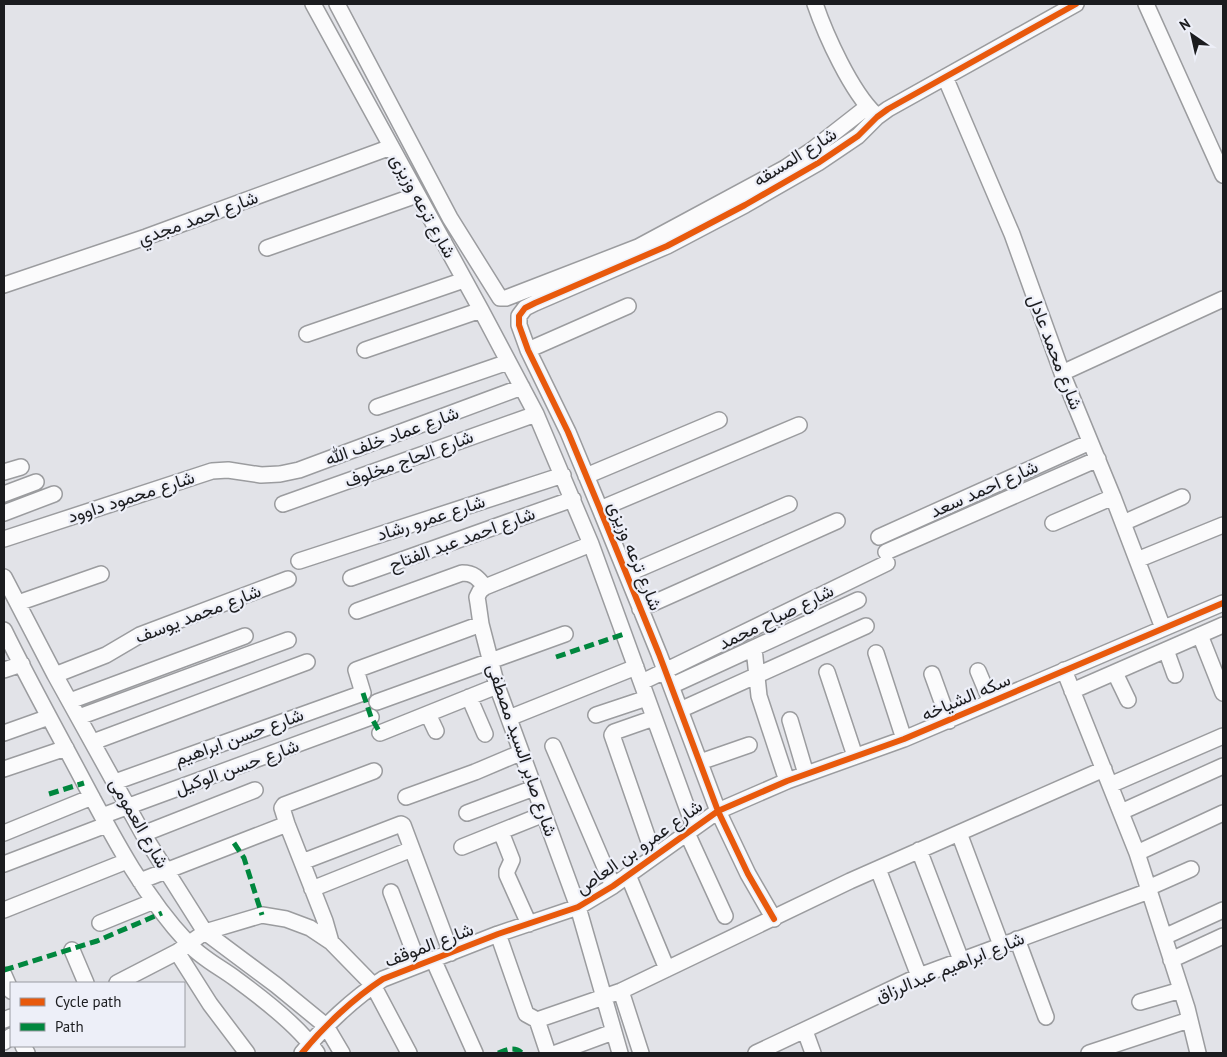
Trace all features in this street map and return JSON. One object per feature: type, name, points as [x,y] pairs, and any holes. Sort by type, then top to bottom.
[{"type":"street","name":"شارع ترعه وزيزى","points":[[313,4],[536,414],[591,544],[642,682],[691,830],[725,916]]},
{"type":"street","name":"شارع ترعه وزيزى","points":[[337,4],[450,218],[497,295],[503,298]]},
{"type":"street","points":[[815,4],[839,60],[872,112]]},
{"type":"street","name":"شارع المسقه","points":[[503,298],[638,247],[785,168],[872,112],[945,77],[1076,4]]},
{"type":"street","points":[[1146,4],[1223,175]]},
{"type":"street","name":"شارع محمد عادل","points":[[945,77],[1012,234],[1062,373],[1137,560],[1160,629],[1165,651],[1176,674]]},
{"type":"street","name":"شارع المسقه","points":[[519,316],[525,308],[535,303],[667,246],[745,205],[818,163],[858,136],[872,112]]},
{"type":"street","name":"شارع احمد مجدي","points":[[4,285],[146,237],[391,147]]},
{"type":"street","points":[[267,248],[418,195]]},
{"type":"street","points":[[307,334],[464,280]]},
{"type":"street","points":[[1062,373],[1223,299]]},
{"type":"street","points":[[528,350],[628,306]]},
{"type":"street","points":[[365,350],[481,310]]},
{"type":"street","name":"شارع ترعه وزيزى","points":[[519,316],[519,325],[528,350],[568,432],[627,574],[718,811],[748,874],[774,919]]},
{"type":"street","points":[[377,407],[508,362]]},
{"type":"street","name":"شارع عماد خلف الله","points":[[261,475],[299,470],[522,387]]},
{"type":"street","name":"شارع الحاج مخلوف","points":[[283,504],[536,414]]},
{"type":"street","points":[[586,476],[719,420]]},
{"type":"street","points":[[600,509],[799,425]]},
{"type":"street","name":"شارع احمد سعد","points":[[879,537],[1090,442]]},
{"type":"street","name":"شارع صباح محمد","points":[[642,682],[665,672],[886,558],[1098,459]]},
{"type":"street","points":[[4,472],[21,466]]},
{"type":"street","name":"شارع محمود داوود","points":[[4,539],[202,474],[228,470],[261,475]]},
{"type":"street","name":"شارع عمرو رشاد","points":[[299,561],[563,475]]},
{"type":"street","points":[[4,494],[36,482]]},
{"type":"street","points":[[4,512],[54,494]]},
{"type":"street","points":[[1053,523],[1113,497]]},
{"type":"street","points":[[1123,523],[1182,497]]},
{"type":"street","name":"شارع احمد عبد الفتاح","points":[[351,578],[573,499]]},
{"type":"street","points":[[627,574],[789,504]]},
{"type":"street","points":[[640,609],[837,521]]},
{"type":"street","points":[[1137,560],[1223,525]]},
{"type":"street","points":[[357,612],[462,573],[470,573],[477,577],[482,589],[591,544]]},
{"type":"street","points":[[18,603],[101,574]]},
{"type":"street","name":"شارع العمومى","points":[[4,577],[55,675],[143,834],[205,932],[276,984],[326,1026],[342,1053]]},
{"type":"street","name":"شارع محمد يوسف","points":[[55,675],[106,655],[140,634],[288,579]]},
{"type":"street","name":"شارع صابر السيد مصطفى","points":[[482,589],[478,597],[481,624],[496,686],[578,907],[620,1053]]},
{"type":"street","points":[[671,686],[858,600]]},
{"type":"street","points":[[1072,691],[1223,624],[1220,604]]},
{"type":"street","name":"سكه الشياخه","points":[[718,811],[787,781],[949,721],[1220,604]]},
{"type":"street","name":"شارع حسن ابراهيم","points":[[115,782],[363,693],[356,670],[481,624]]},
{"type":"street","points":[[680,710],[866,626]]},
{"type":"street","name":"شارع العمومى","points":[[4,630],[127,861],[183,948],[208,960],[236,979],[279,1014],[310,1050]]},
{"type":"street","points":[[377,702],[565,634]]},
{"type":"street","points":[[1200,635],[1223,693]]},
{"type":"street","points":[[40,700],[67,695],[245,636]]},
{"type":"street","points":[[79,717],[288,640]]},
{"type":"street","points":[[754,648],[762,703],[787,781]]},
{"type":"street","points":[[876,653],[904,739]]},
{"type":"street","points":[[93,742],[307,662]]},
{"type":"street","points":[[4,670],[22,664]]},
{"type":"street","points":[[509,718],[636,667]]},
{"type":"street","points":[[1064,670],[1136,853],[1181,990],[1198,1053]]},
{"type":"street","points":[[978,671],[991,702]]},
{"type":"street","points":[[827,672],[855,756]]},
{"type":"street","points":[[1115,673],[1128,700]]},
{"type":"street","points":[[932,674],[949,721]]},
{"type":"street","points":[[380,733],[496,686]]},
{"type":"street","points":[[469,697],[486,734]]},
{"type":"street","points":[[596,715],[647,698]]},
{"type":"street","points":[[428,714],[436,730]]},
{"type":"street","points":[[4,733],[49,717]]},
{"type":"street","name":"شارع حسن الوكيل","points":[[4,864],[104,820],[128,806],[371,717]]},
{"type":"street","points":[[654,718],[612,733],[654,856]]},
{"type":"street","points":[[790,720],[806,774]]},
{"type":"street","points":[[1110,785],[1223,736]]},
{"type":"street","points":[[700,762],[749,745]]},
{"type":"street","points":[[553,746],[613,886]]},
{"type":"street","points":[[4,769],[66,748]]},
{"type":"street","points":[[406,798],[520,753]]},
{"type":"street","points":[[1121,812],[1223,766]]},
{"type":"street","points":[[537,1020],[621,991],[878,868],[1104,769]]},
{"type":"street","points":[[331,942],[282,808],[374,771]]},
{"type":"street","points":[[467,813],[534,788]]},
{"type":"street","points":[[143,834],[255,790]]},
{"type":"street","points":[[4,833],[92,798]]},
{"type":"street","name":"شارع عمرو بن العاص","points":[[578,907],[628,876],[718,811]]},
{"type":"street","points":[[1136,853],[1223,813]]},
{"type":"street","points":[[462,847],[544,814]]},
{"type":"street","points":[[140,881],[287,824]]},
{"type":"street","points":[[302,862],[403,824],[451,953]]},
{"type":"street","points":[[502,832],[512,860],[507,875],[529,924]]},
{"type":"street","points":[[959,833],[1001,945]]},
{"type":"street","points":[[312,889],[412,849]]},
{"type":"street","points":[[919,850],[961,960]]},
{"type":"street","points":[[4,910],[127,861]]},
{"type":"street","points":[[878,868],[919,976]]},
{"type":"street","name":"شارع ابراهيم عبدالرزاق","points":[[756,1053],[787,1047],[805,1031],[919,976],[1148,889],[1191,869]]},
{"type":"street","points":[[628,876],[668,969]]},
{"type":"street","points":[[391,892],[475,1053]]},
{"type":"street","points":[[100,923],[154,902]]},
{"type":"street","name":"شارع الموقف","points":[[310,1050],[326,1026],[373,985],[383,979],[498,934],[578,907]]},
{"type":"street","points":[[1164,937],[1223,910]]},
{"type":"street","points":[[118,982],[183,948],[205,932],[262,915],[286,919],[310,928],[331,942],[373,985],[409,1053]]},
{"type":"street","points":[[498,934],[526,1014],[537,1020],[548,1053]]},
{"type":"street","points":[[1171,960],[1223,936]]},
{"type":"street","points":[[1017,939],[1046,1018]]},
{"type":"street","points":[[183,948],[210,1004],[247,1053]]},
{"type":"street","points":[[72,950],[86,982]]},
{"type":"street","points":[[236,979],[247,963]]},
{"type":"street","points":[[4,974],[10,989]]},
{"type":"street","points":[[1140,1002],[1181,990]]},
{"type":"street","points":[[621,991],[641,1053]]},
{"type":"street","points":[[1089,1053],[1190,1020]]},
{"type":"street","points":[[805,1031],[813,1053]]},
{"type":"street","points":[[556,1053],[613,1032]]},
{"type":"marked path","points":[[556,657],[624,634]]},
{"type":"marked path","points":[[363,693],[371,717],[380,733]]},
{"type":"marked path","points":[[49,794],[84,783]]},
{"type":"marked path","points":[[234,843],[244,858],[262,915]]},
{"type":"marked path","points":[[4,970],[97,941],[162,913]]},
{"type":"marked path","points":[[498,1053],[513,1049],[522,1053]]},
{"type":"cycle path","points":[[774,919],[748,874],[718,811],[659,654],[600,509],[568,432],[528,350],[519,325],[519,316],[525,308],[535,303],[667,246],[745,205],[818,163],[858,136],[888,109],[1076,4]]},
{"type":"cycle path","points":[[302,1053],[340,1013],[383,979],[498,934],[578,907],[613,886],[718,811],[787,781],[904,739],[1223,603]]}]
